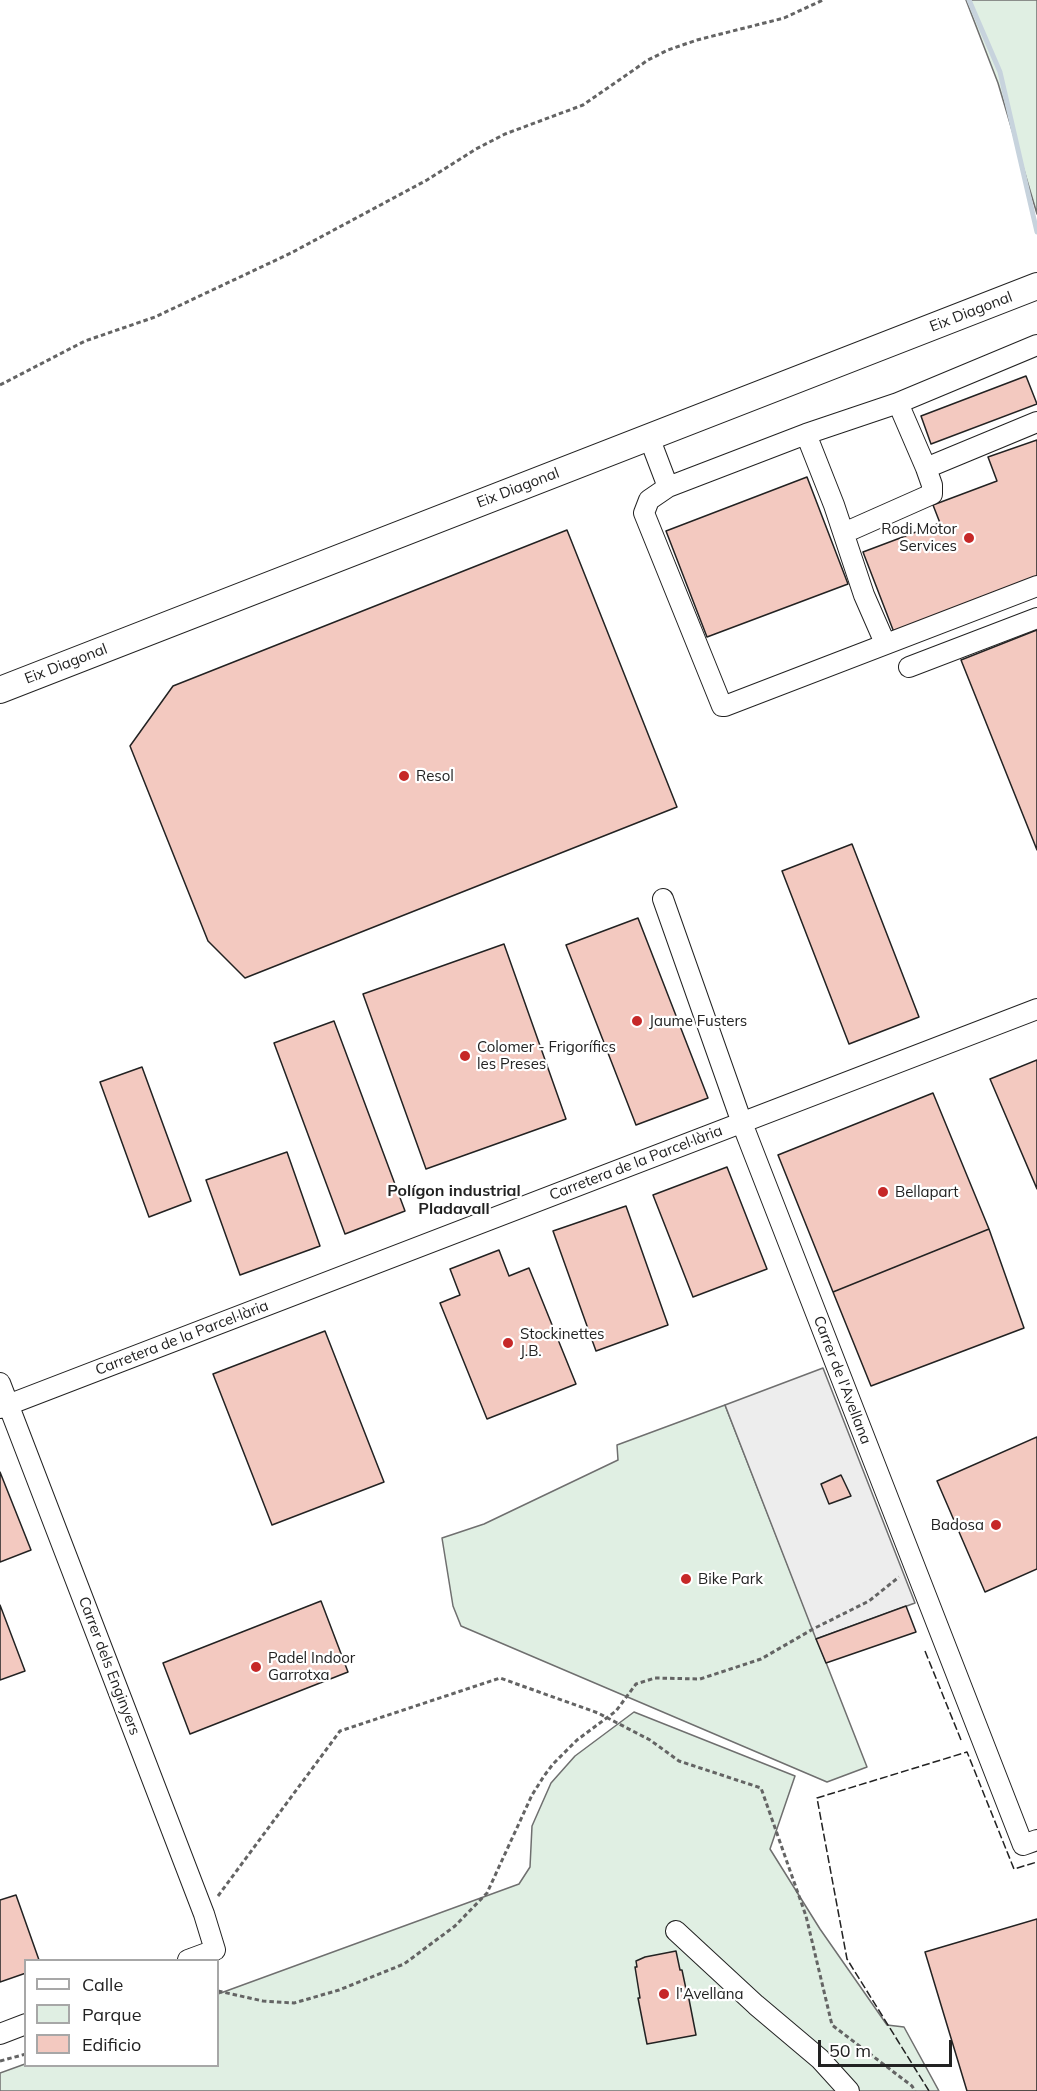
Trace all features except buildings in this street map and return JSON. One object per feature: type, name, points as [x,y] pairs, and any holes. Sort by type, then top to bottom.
[{"type":"main road","name":"Eix Diagonal","points":[[0,690],[1037,286]]},
{"type":"street","points":[[1037,345],[898,403],[806,434],[668,486],[650,500],[644,513],[722,706],[1037,586]]},
{"type":"street","points":[[843,533],[931,496],[934,492],[898,403]]},
{"type":"street","points":[[926,468],[1037,422]]},
{"type":"street","points":[[806,434],[834,505],[864,595],[885,643]]},
{"type":"street","points":[[649,437],[668,486]]},
{"type":"street","points":[[909,667],[1037,618]]},
{"type":"street","name":"Carrer de l'Avellana","points":[[663,899],[742,1123],[1023,1845],[1037,1840]]},
{"type":"street","name":"Carretera de la Parcel·lària","points":[[4,1406],[1037,1009]]},
{"type":"street","name":"Carrer dels Enginyers","points":[[0,1383],[4,1406],[204,1914],[215,1950],[191,1959]]},
{"type":"street","points":[[676,1931],[756,2005],[820,2059],[849,2091]]},
{"type":"street","points":[[0,2034],[24,2025]]},
{"type":"path","points":[[0,385],[85,341],[154,317],[291,253],[427,180],[486,144],[583,105],[648,60],[668,50],[697,40],[784,18],[823,0]]},
{"type":"path","points":[[219,1991],[263,2001],[294,2002],[366,1981],[404,1964],[472,1911],[488,1893],[532,1795],[544,1776],[578,1740],[619,1707],[631,1689],[641,1682],[655,1678],[700,1679],[760,1659],[869,1601],[898,1577],[906,1574]]},
{"type":"path","points":[[204,1914],[340,1731],[500,1678],[608,1718],[650,1740],[679,1761],[761,1788],[806,1916],[832,2025],[912,2086],[915,2091]]},
{"type":"path","points":[[0,2061],[24,2055]]},
{"type":"green space","points":[[966,0],[1037,0],[1037,214],[998,83]]},
{"type":"green space","points":[[725,1405],[867,1767],[827,1782],[461,1626],[453,1606],[442,1538],[484,1524],[618,1460],[617,1445]]},
{"type":"green space","points":[[634,1712],[795,1776],[770,1849],[820,1929],[887,2025],[904,2027],[939,2091],[0,2091],[0,2073],[24,2064],[24,2067],[219,2067],[219,1994],[519,1884],[530,1867],[532,1826],[551,1783],[575,1756]]},
{"type":"shaded area","points":[[823,1368],[915,1603],[816,1639],[725,1405]]},
{"type":"waterway","points":[[969,0],[1000,72],[1037,232]]},
{"type":"fence","points":[[925,1651],[961,1740]]},
{"type":"fence","points":[[929,2091],[847,1959],[817,1798],[967,1752],[1014,1869],[1037,1862]]},
{"type":"place","name":"Rodi Motor Services","points":[[969,538]]},
{"type":"place","name":"Resol","points":[[404,776]]},
{"type":"place","name":"Jaume Fusters","points":[[637,1021]]},
{"type":"place","name":"Colomer - Frigorífics les Preses","points":[[465,1056]]},
{"type":"place","name":"Bellapart","points":[[883,1192]]},
{"type":"place","name":"Stockinettes J.B.","points":[[508,1343]]},
{"type":"place","name":"Badosa","points":[[996,1525]]},
{"type":"place","name":"Bike Park","points":[[686,1579]]},
{"type":"place","name":"Padel Indoor Garrotxa","points":[[256,1667]]},
{"type":"place","name":"l'Avellana","points":[[664,1994]]},
{"type":"district","name":"Polígon industrial Pladavall","points":[[454,1200]]}]
